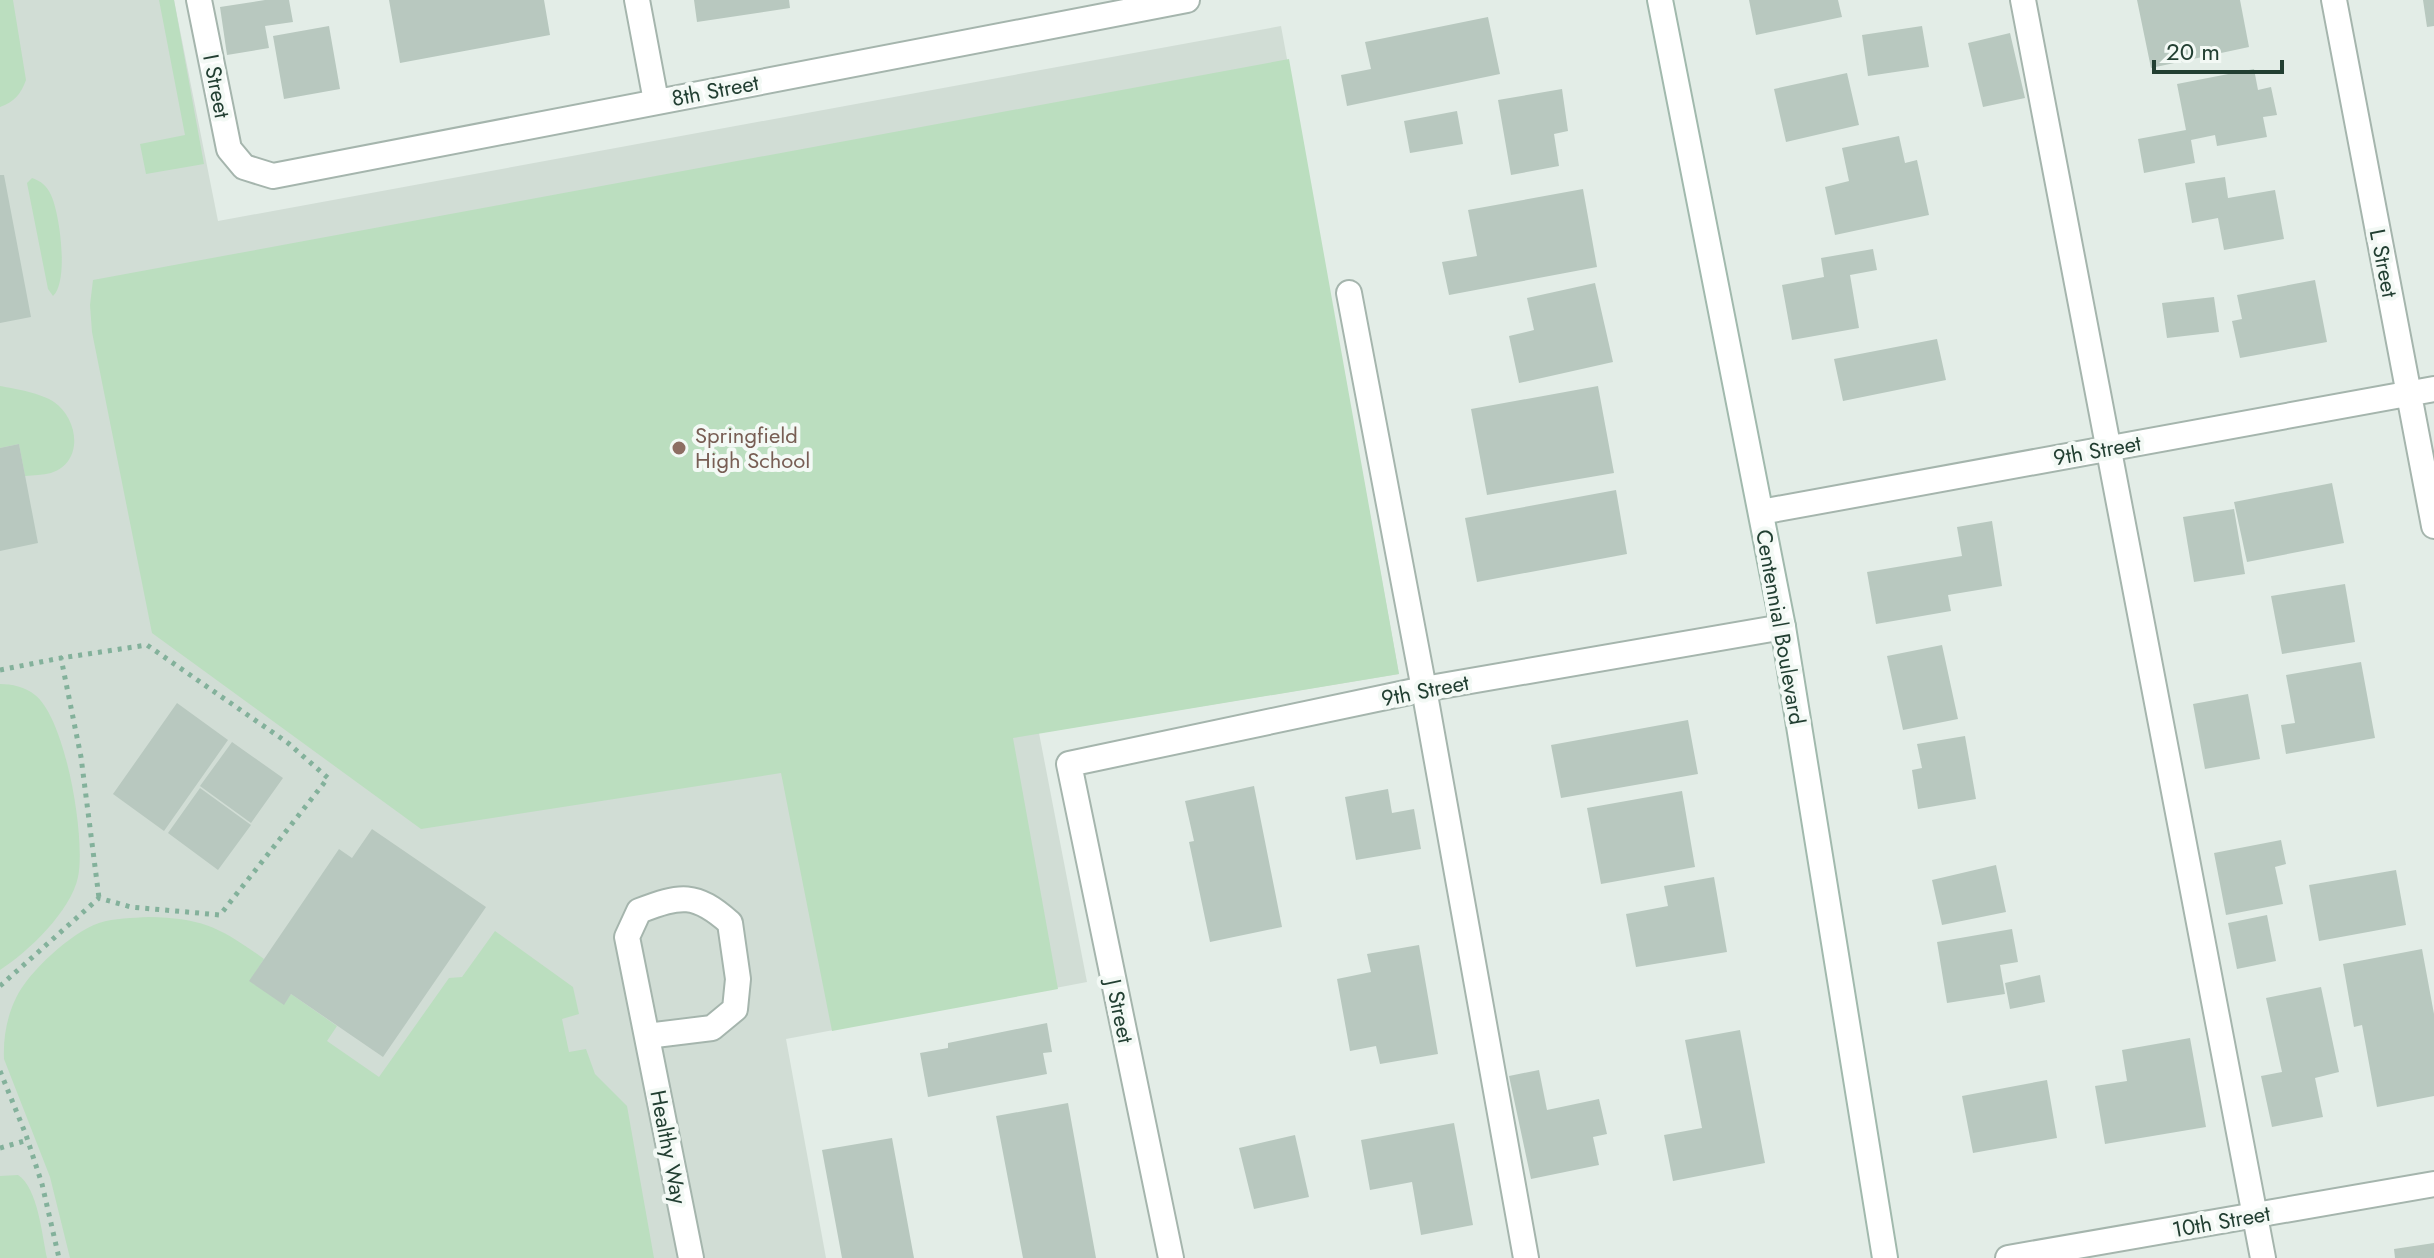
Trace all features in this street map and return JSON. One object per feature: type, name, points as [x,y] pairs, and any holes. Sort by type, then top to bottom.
[{"type":"street","name":"I Street","points":[[199,0],[229,149],[244,167]]},
{"type":"street","points":[[637,0],[656,101]]},
{"type":"street","name":"8th Street","points":[[244,167],[273,176],[1187,0]]},
{"type":"street","name":"Centennial Boulevard","points":[[1660,0],[1783,627],[1885,1258]]},
{"type":"street","points":[[2023,0],[2263,1258]]},
{"type":"street","name":"L Street","points":[[2334,0],[2434,526]]},
{"type":"street","points":[[1349,293],[1526,1258]]},
{"type":"street","name":"9th Street","points":[[1761,512],[2434,389]]},
{"type":"street","name":"9th Street","points":[[1069,764],[1424,689],[1783,627]]},
{"type":"street","name":"J Street","points":[[1069,764],[1171,1258]]},
{"type":"street","name":"Healthy Way","points":[[647,1036],[712,1028],[735,1009],[738,979],[730,923],[709,905],[674,898],[639,911],[627,937],[691,1258]]},
{"type":"street","name":"10th Street","points":[[2008,1258],[2434,1184]]},
{"type":"path","points":[[0,670],[147,645],[288,743],[328,778],[220,915],[131,907],[99,898]]},
{"type":"path","points":[[61,658],[81,757],[99,898]]},
{"type":"path","points":[[0,986],[99,898]]},
{"type":"path","points":[[0,1071],[42,1184],[59,1258]]},
{"type":"path","points":[[0,1148],[28,1140]]},
{"type":"shaded area","name":"Springfield High School","points":[[0,0],[174,0],[218,221],[1281,26],[1399,674],[1039,733],[1087,982],[786,1039],[826,1258],[0,1258]]},
{"type":"green space","points":[[0,0],[13,0],[26,80],[16,97],[0,107]]},
{"type":"green space","points":[[159,0],[174,0],[204,164],[146,174],[140,144],[185,135]]},
{"type":"green space","points":[[1289,59],[1399,674],[1013,738],[1058,989],[832,1031],[781,773],[421,829],[152,633],[92,332],[90,305],[93,280]]},
{"type":"green space","points":[[32,178],[48,189],[57,217],[62,263],[58,288],[53,296],[48,289],[27,183]]},
{"type":"green space","points":[[0,386],[42,396],[54,402],[69,419],[73,429],[73,451],[62,468],[51,473],[25,476],[19,444],[0,448]]},
{"type":"green space","points":[[0,684],[18,686],[35,695],[56,728],[71,781],[80,859],[74,890],[58,917],[23,953],[0,970]]},
{"type":"green space","points":[[149,917],[184,920],[211,927],[249,948],[264,959],[250,981],[284,1004],[291,994],[337,1026],[327,1041],[379,1077],[449,978],[462,977],[495,931],[573,987],[579,1014],[562,1019],[569,1052],[586,1049],[595,1074],[627,1106],[654,1258],[70,1258],[50,1177],[4,1059],[8,1020],[16,998],[30,977],[76,935],[105,921]]},
{"type":"green space","points":[[18,1175],[25,1181],[35,1201],[47,1258],[0,1258],[0,1176]]},
{"type":"building","points":[[265,0],[289,0],[293,22],[265,26],[269,48],[227,55],[220,7]]},
{"type":"building","points":[[389,0],[544,0],[550,35],[400,63]]},
{"type":"building","points":[[694,0],[789,0],[790,8],[697,22]]},
{"type":"building","points":[[1749,0],[1838,0],[1842,17],[1756,35]]},
{"type":"building","points":[[2137,0],[2240,0],[2249,47],[2151,68]]},
{"type":"building","points":[[2423,0],[2434,0],[2434,26],[2427,27]]},
{"type":"building","points":[[1488,17],[1500,74],[1347,106],[1341,75],[1371,69],[1365,42]]},
{"type":"building","points":[[329,26],[340,89],[284,99],[273,36]]},
{"type":"building","points":[[1922,26],[1929,67],[1868,76],[1862,35]]},
{"type":"building","points":[[2010,33],[2025,98],[1983,107],[1968,43]]},
{"type":"building","points":[[2254,69],[2258,90],[2271,87],[2277,115],[2263,117],[2267,137],[2217,146],[2215,135],[2191,140],[2195,163],[2144,173],[2138,139],[2186,130],[2177,84]]},
{"type":"building","points":[[1847,73],[1859,125],[1786,142],[1774,89]]},
{"type":"building","points":[[1562,89],[1568,131],[1554,134],[1559,166],[1511,175],[1498,100]]},
{"type":"building","points":[[1457,111],[1463,144],[1410,153],[1404,121]]},
{"type":"building","points":[[1899,136],[1905,163],[1917,160],[1929,215],[1835,235],[1825,187],[1849,181],[1842,148]]},
{"type":"building","points":[[0,175],[4,175],[31,317],[0,323]]},
{"type":"building","points":[[2225,177],[2228,198],[2275,190],[2284,239],[2224,250],[2218,218],[2192,223],[2185,183]]},
{"type":"building","points":[[1583,189],[1597,267],[1449,295],[1442,262],[1477,256],[1468,210]]},
{"type":"building","points":[[1873,249],[1877,270],[1850,275],[1859,328],[1792,340],[1782,285],[1824,277],[1821,258]]},
{"type":"building","points":[[2315,280],[2327,342],[2240,358],[2232,321],[2242,319],[2237,295]]},
{"type":"building","points":[[1595,283],[1613,362],[1519,383],[1509,336],[1534,330],[1527,298]]},
{"type":"building","points":[[2214,297],[2219,332],[2167,338],[2162,303]]},
{"type":"building","points":[[1937,339],[1946,380],[1843,401],[1834,359]]},
{"type":"building","points":[[1598,386],[1614,473],[1487,495],[1471,409]]},
{"type":"building","points":[[19,444],[38,543],[0,551],[0,448]]},
{"type":"building","points":[[2332,483],[2344,543],[2247,562],[2234,502]]},
{"type":"building","points":[[1616,490],[1627,554],[1477,582],[1465,518]]},
{"type":"building","points":[[2234,509],[2245,574],[2194,582],[2183,517]]},
{"type":"building","points":[[1992,521],[2002,586],[1948,595],[1951,611],[1876,624],[1867,572],[1962,556],[1957,527]]},
{"type":"building","points":[[2345,584],[2355,642],[2282,654],[2271,596]]},
{"type":"building","points":[[1942,645],[1958,719],[1903,730],[1887,656]]},
{"type":"building","points":[[2361,662],[2375,738],[2286,754],[2281,725],[2295,723],[2286,675]]},
{"type":"building","points":[[2248,694],[2260,759],[2205,769],[2193,704]]},
{"type":"building","points":[[177,703],[228,740],[164,831],[113,794]]},
{"type":"building","points":[[1688,720],[1698,774],[1561,798],[1551,745]]},
{"type":"building","points":[[1965,736],[1976,799],[1918,809],[1912,770],[1922,768],[1917,744]]},
{"type":"building","points":[[232,742],[283,778],[251,823],[200,786]]},
{"type":"building","points":[[1254,786],[1282,927],[1210,942],[1189,842],[1194,841],[1185,801]]},
{"type":"building","points":[[200,788],[251,825],[218,870],[168,833]]},
{"type":"building","points":[[1388,789],[1392,813],[1414,809],[1421,849],[1356,860],[1345,797]]},
{"type":"building","points":[[1682,791],[1695,867],[1601,884],[1587,808]]},
{"type":"building","points":[[372,829],[486,907],[383,1057],[291,994],[284,1005],[249,981],[339,849],[352,858]]},
{"type":"building","points":[[2281,840],[2286,864],[2275,867],[2283,904],[2226,915],[2214,853]]},
{"type":"building","points":[[1996,865],[2006,912],[1942,925],[1932,880]]},
{"type":"building","points":[[2396,870],[2406,925],[2319,941],[2309,885]]},
{"type":"building","points":[[1714,877],[1727,952],[1636,967],[1626,914],[1668,906],[1664,886]]},
{"type":"building","points":[[2267,915],[2276,961],[2237,969],[2228,923]]},
{"type":"building","points":[[2012,929],[2018,962],[2000,965],[2005,994],[1947,1003],[1937,942]]},
{"type":"building","points":[[1419,945],[1438,1054],[1380,1064],[1376,1046],[1350,1051],[1337,979],[1371,972],[1367,954]]},
{"type":"building","points":[[2422,949],[2434,1014],[2434,1096],[2377,1107],[2362,1025],[2354,1027],[2343,964]]},
{"type":"building","points":[[2040,975],[2045,1002],[2010,1009],[2005,983]]},
{"type":"building","points":[[2321,987],[2339,1072],[2315,1078],[2323,1117],[2272,1127],[2261,1076],[2282,1072],[2266,998]]},
{"type":"building","points":[[1047,1023],[1052,1052],[1043,1053],[1047,1074],[928,1097],[920,1053],[948,1048],[948,1043]]},
{"type":"building","points":[[1740,1030],[1765,1163],[1673,1181],[1664,1135],[1702,1128],[1685,1040]]},
{"type":"building","points":[[2190,1038],[2206,1127],[2105,1144],[2095,1086],[2127,1081],[2122,1050]]},
{"type":"building","points":[[1539,1070],[1547,1110],[1599,1099],[1607,1134],[1593,1137],[1599,1165],[1531,1179],[1509,1076]]},
{"type":"building","points":[[2047,1080],[2057,1138],[1973,1153],[1962,1096]]},
{"type":"building","points":[[1068,1103],[1096,1258],[1023,1258],[996,1116]]},
{"type":"building","points":[[1454,1123],[1473,1225],[1421,1235],[1412,1182],[1370,1190],[1361,1140]]},
{"type":"building","points":[[1295,1135],[1309,1197],[1254,1209],[1239,1148]]},
{"type":"building","points":[[892,1138],[914,1258],[842,1258],[822,1150]]},
{"type":"building","points":[[2434,1243],[2434,1258],[2395,1258],[2394,1249]]},
{"type":"place","name":"Springfield High School","points":[[679,448]]}]
